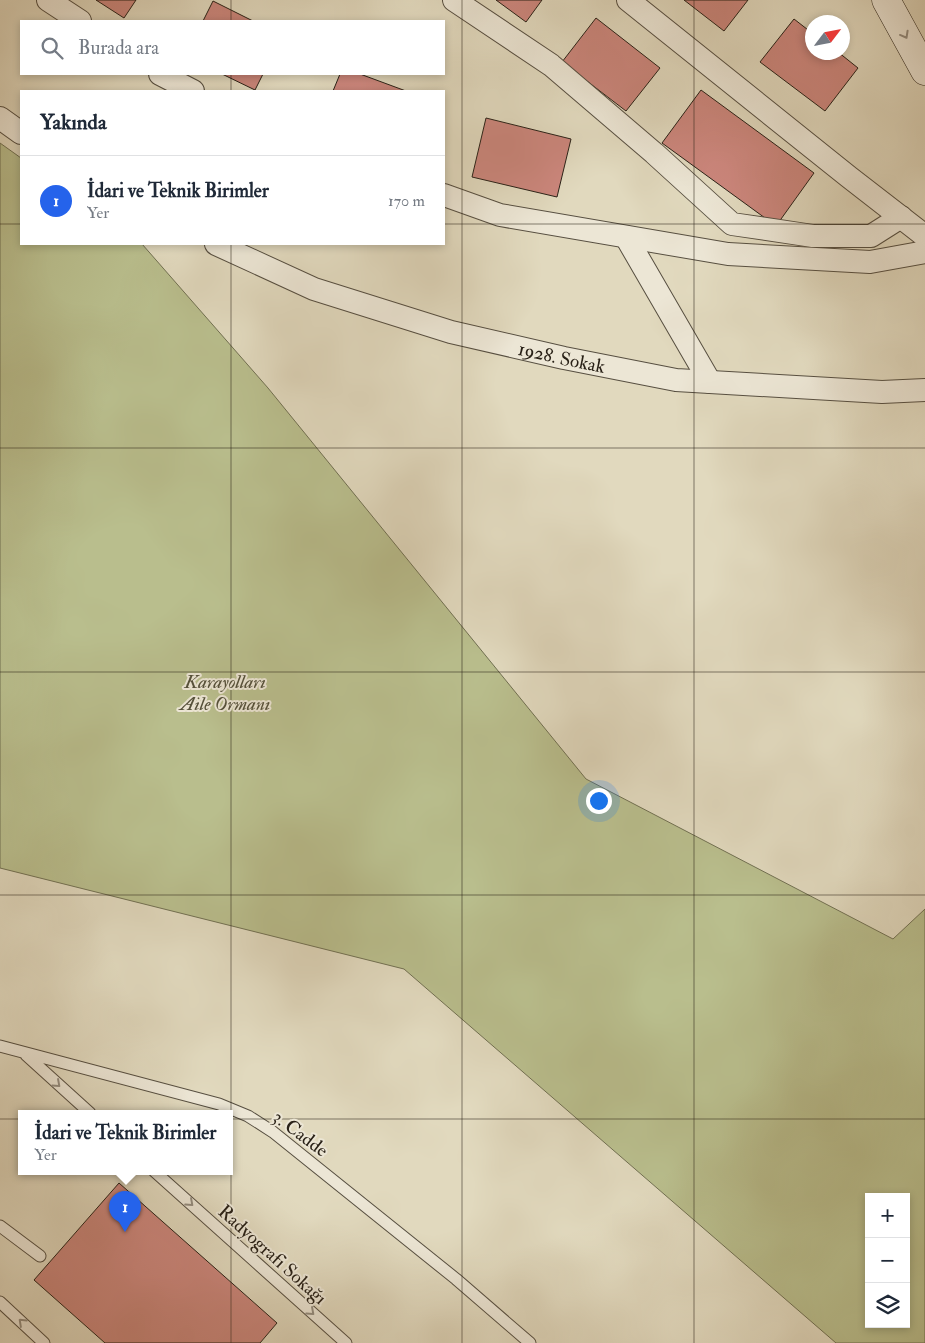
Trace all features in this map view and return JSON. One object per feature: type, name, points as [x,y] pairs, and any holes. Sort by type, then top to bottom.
[{"type":"main road","points":[[886,0],[925,71]]},
{"type":"street","points":[[48,0],[78,20]]},
{"type":"street","points":[[454,0],[551,65],[654,153],[732,224],[813,236],[871,236],[901,217]]},
{"type":"street","points":[[628,0],[925,236]]},
{"type":"street","points":[[162,75],[191,90]]},
{"type":"street","points":[[0,118],[20,131]]},
{"type":"street","points":[[445,195],[500,215],[728,254],[870,262],[925,252]]},
{"type":"street","points":[[626,237],[710,382]]},
{"type":"street","name":"1928. Sokak","points":[[218,245],[314,289],[451,332],[564,358],[667,378],[710,382],[882,392],[925,390]]},
{"type":"lane","name":"3. Cadde","points":[[0,1046],[24,1054],[219,1104],[248,1116],[273,1132],[393,1227],[530,1343]]},
{"type":"lane","points":[[24,1054],[87,1110]]},
{"type":"lane","name":"Radyografi Sokağı","points":[[158,1175],[346,1343]]},
{"type":"lane","points":[[0,1226],[40,1256]]},
{"type":"lane","points":[[0,1302],[44,1343]]},
{"type":"green space","name":"Karayolları Aile Ormanı","points":[[0,143],[20,157],[20,245],[143,245],[268,388],[586,779],[893,939],[925,909],[925,1343],[836,1343],[404,969],[0,868]]},
{"type":"building","points":[[96,0],[136,0],[124,18]]},
{"type":"building","points":[[496,0],[542,0],[526,22]]},
{"type":"building","points":[[684,0],[748,0],[724,31]]},
{"type":"building","points":[[213,1],[251,20],[204,20]]},
{"type":"building","points":[[596,18],[660,68],[626,111],[562,62]]},
{"type":"building","points":[[794,19],[805,28],[805,60],[848,60],[858,68],[825,111],[760,62]]},
{"type":"building","points":[[224,75],[262,75],[255,90]]},
{"type":"building","points":[[340,75],[363,75],[403,90],[333,90]]},
{"type":"building","points":[[701,90],[814,173],[776,226],[662,143]]},
{"type":"building","points":[[486,118],[571,139],[557,197],[472,177]]},
{"type":"building","points":[[119,1183],[277,1323],[260,1343],[105,1343],[34,1280]]},
{"type":"place","name":"İdari ve Teknik Birimler","points":[[125,1232]]}]
